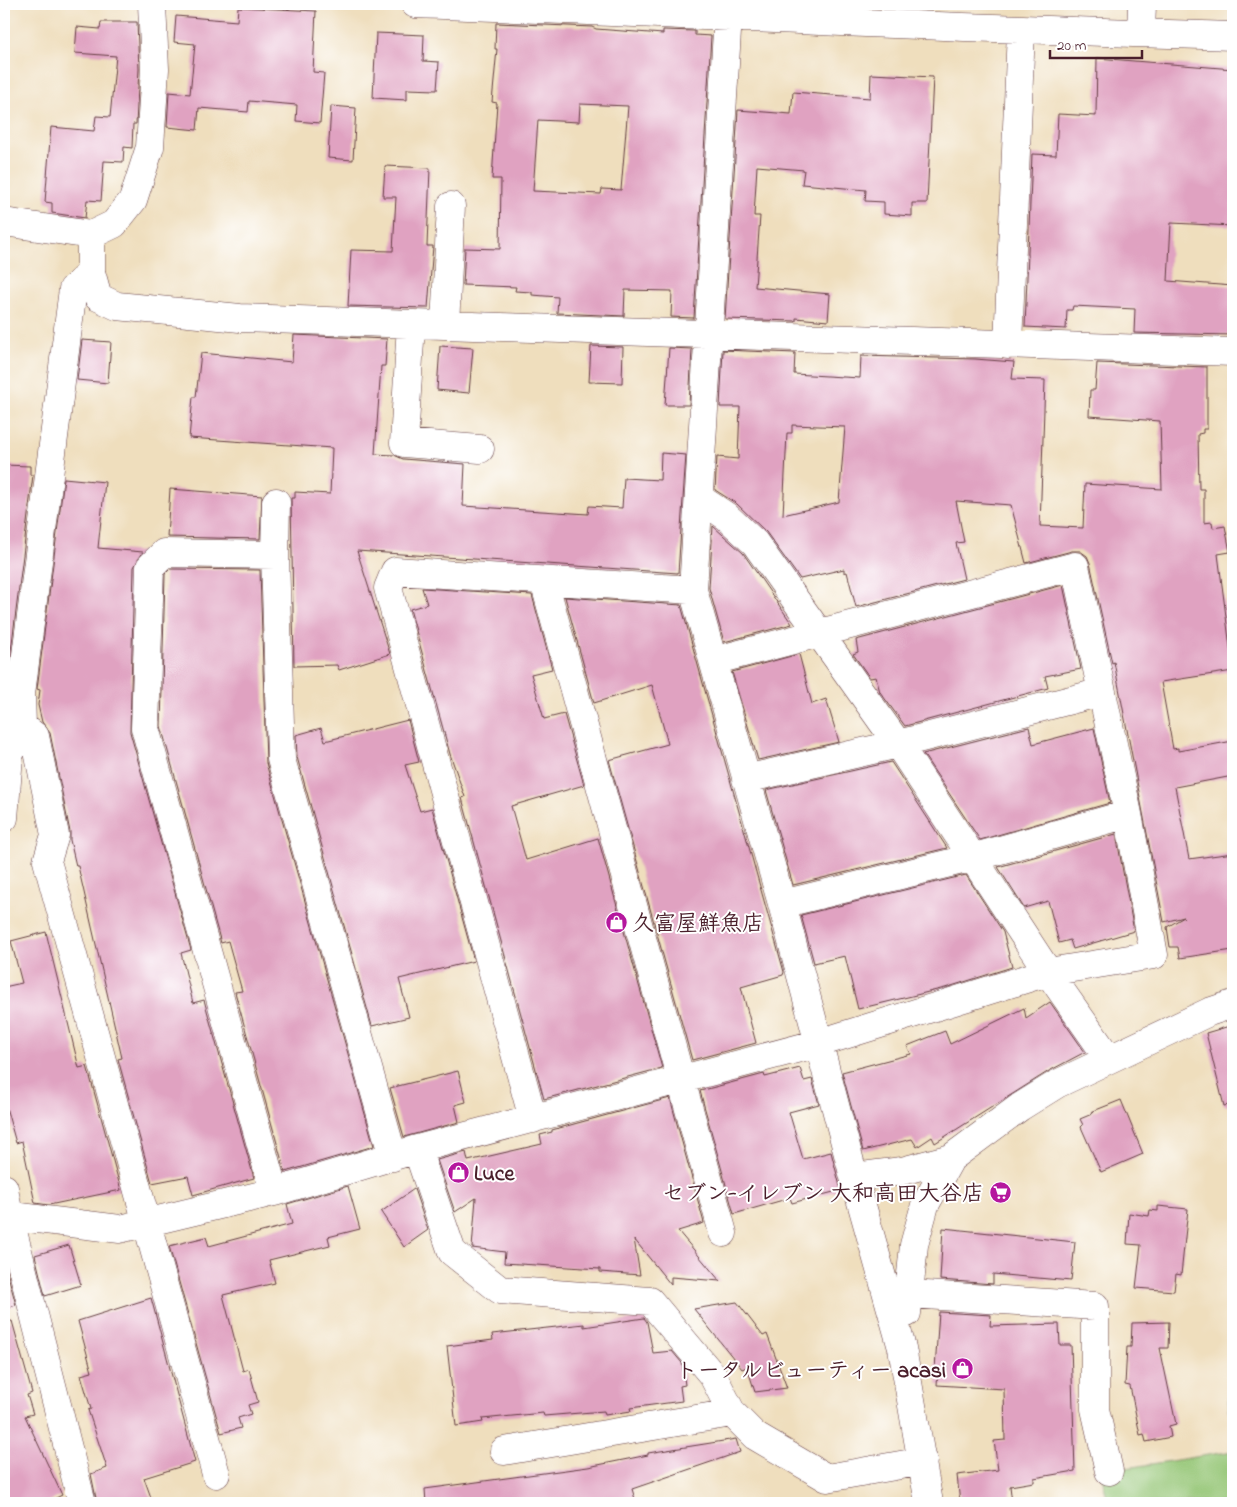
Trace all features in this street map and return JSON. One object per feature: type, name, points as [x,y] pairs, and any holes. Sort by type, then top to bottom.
[{"type":"street","points":[[4,222],[91,235],[114,224],[133,200],[150,147],[155,69],[152,4]]},
{"type":"street","points":[[415,4],[728,15],[1021,30],[1233,36]]},
{"type":"street","points":[[1141,33],[1142,4]]},
{"type":"street","points":[[728,15],[693,590],[782,904],[854,1177],[902,1348],[929,1503]]},
{"type":"street","points":[[1008,345],[1021,30]]},
{"type":"street","points":[[445,325],[451,206]]},
{"type":"street","points":[[91,235],[91,272],[98,298],[117,306],[240,318],[1233,352]]},
{"type":"street","points":[[91,272],[73,289],[13,694],[22,726],[35,736],[56,835],[48,861],[216,1474]]},
{"type":"street","points":[[412,324],[404,443],[480,449]]},
{"type":"street","points":[[699,498],[726,516],[755,543],[898,744],[975,858],[1048,972],[1109,1060]]},
{"type":"street","points":[[276,502],[275,555],[281,759],[405,1153],[452,1252],[500,1290],[650,1301],[713,1376],[732,1413],[755,1436],[827,1478],[923,1461]]},
{"type":"street","points":[[274,1192],[145,728],[150,567],[164,553],[275,555]]},
{"type":"street","points":[[6,1215],[120,1229],[274,1192],[405,1153],[818,1043],[1048,972],[1154,955],[1128,814],[1075,566],[713,660]]},
{"type":"street","points":[[532,1120],[388,588],[395,571],[693,590]]},
{"type":"street","points":[[544,581],[723,1233]]},
{"type":"street","points":[[746,780],[898,744],[1102,692]]},
{"type":"street","points":[[4,818],[9,756],[22,726]]},
{"type":"street","points":[[782,904],[975,858],[1128,814]]},
{"type":"street","points":[[854,1177],[902,1171],[951,1158],[1020,1107],[1057,1084],[1209,1012],[1233,1004]]},
{"type":"street","points":[[902,1348],[910,1294],[914,1245],[925,1205],[951,1158]]},
{"type":"street","points":[[4,1188],[6,1215],[82,1503]]},
{"type":"street","points":[[910,1294],[1095,1306],[1095,1409],[1109,1471]]},
{"type":"street","points":[[504,1451],[732,1413]]},
{"type":"green space","points":[[1233,1338],[1233,1442],[1228,1400]]},
{"type":"green space","points":[[1233,1451],[1233,1503],[1108,1503],[1101,1472]]},
{"type":"building","points":[[238,7],[316,11],[313,72],[324,73],[320,123],[296,121],[297,105],[249,101],[248,112],[199,108],[197,130],[167,127],[169,92],[190,94],[195,44],[174,42],[176,16],[237,21]]},
{"type":"building","points":[[101,22],[137,22],[139,69],[136,124],[133,124],[132,148],[124,147],[123,162],[104,161],[101,201],[87,200],[85,218],[52,213],[52,203],[45,202],[51,127],[94,131],[96,116],[110,117],[116,56],[75,53],[77,27],[100,29]]},
{"type":"building","points":[[496,23],[592,27],[596,29],[663,34],[663,30],[695,31],[695,35],[711,36],[694,318],[671,317],[672,291],[625,290],[624,316],[557,313],[558,297],[532,295],[532,292],[515,291],[516,287],[463,285],[465,248],[500,249],[501,179],[492,179],[497,103],[492,102],[497,49],[495,49]],"holes":[[[580,104],[628,106],[621,190],[602,189],[601,194],[533,191],[538,120],[579,122]]]},
{"type":"building","points":[[376,33],[424,35],[423,61],[439,62],[437,90],[407,89],[407,100],[373,98]]},
{"type":"building","points":[[1097,58],[1233,69],[1233,226],[1171,223],[1168,281],[1233,286],[1233,335],[1134,333],[1135,309],[1073,306],[1072,310],[1067,310],[1066,329],[1025,327],[1032,154],[1056,155],[1058,114],[1096,116]]},
{"type":"building","points":[[871,74],[933,77],[927,203],[912,203],[912,216],[884,214],[884,202],[865,201],[866,190],[802,184],[804,170],[757,166],[754,216],[760,216],[755,287],[830,294],[828,321],[796,318],[796,321],[725,319],[738,110],[791,114],[793,92],[870,98]]},
{"type":"building","points":[[331,106],[356,108],[353,160],[328,158]]},
{"type":"building","points":[[385,166],[430,168],[427,246],[433,246],[428,308],[348,306],[351,250],[393,251],[396,197],[383,197]]},
{"type":"building","points":[[294,335],[387,339],[385,366],[381,366],[375,454],[394,455],[403,459],[465,464],[463,506],[588,514],[589,506],[622,508],[624,478],[660,480],[661,453],[686,455],[678,573],[357,551],[390,654],[339,670],[337,665],[294,666],[291,498],[295,498],[295,492],[330,494],[332,448],[189,438],[193,397],[196,397],[201,353],[292,362]]},
{"type":"building","points":[[82,340],[111,342],[108,383],[77,380]]},
{"type":"building","points":[[440,346],[473,348],[469,393],[437,390]]},
{"type":"building","points":[[591,346],[623,347],[622,383],[589,382]]},
{"type":"building","points":[[669,348],[692,349],[689,405],[665,405]]},
{"type":"building","points":[[723,350],[795,353],[794,374],[860,378],[861,356],[1014,362],[1012,379],[1045,380],[1040,526],[1083,528],[1085,484],[1162,489],[1160,421],[1089,416],[1090,390],[1095,390],[1097,363],[1207,367],[1207,429],[1203,429],[1203,433],[1198,434],[1199,489],[1204,489],[1204,523],[1212,522],[1213,528],[1225,526],[1230,552],[1218,554],[1233,671],[1161,682],[1173,749],[1178,748],[1178,751],[1233,741],[1233,776],[1175,787],[1189,859],[1233,853],[1233,950],[1180,958],[1178,947],[1170,947],[1167,927],[1184,917],[1164,922],[1114,662],[1112,663],[1087,556],[1080,551],[1072,551],[1026,563],[1011,505],[956,501],[964,542],[956,543],[964,579],[856,607],[847,572],[844,573],[844,569],[800,579],[766,532],[737,504],[715,490],[717,457],[738,459],[740,407],[720,407]],"holes":[[[792,425],[845,427],[839,502],[783,515],[787,433],[792,433]]]},
{"type":"building","points":[[4,465],[30,466],[30,475],[33,475],[7,683],[4,683]]},
{"type":"building","points":[[64,478],[105,482],[98,548],[143,552],[134,567],[130,732],[191,950],[181,953],[193,1003],[204,1000],[254,1178],[193,1195],[188,1176],[152,1183],[118,1059],[122,1058],[78,866],[76,866],[70,840],[50,733],[42,722],[38,705],[40,690],[37,689]]},
{"type":"building","points":[[170,489],[262,496],[260,539],[167,537]]},
{"type":"building","points":[[713,526],[743,553],[792,624],[724,642],[709,588]]},
{"type":"building","points":[[170,569],[260,570],[266,763],[374,1146],[285,1172],[235,992],[242,991],[228,941],[221,943],[161,726],[165,574]]},
{"type":"building","points":[[1063,585],[1081,669],[1045,676],[1048,688],[905,726],[880,692],[876,677],[870,678],[853,654],[858,652],[856,640]]},
{"type":"building","points":[[422,588],[532,595],[552,669],[531,674],[544,719],[564,714],[584,785],[511,806],[526,860],[598,838],[662,1068],[544,1099],[462,798],[465,797],[450,754],[410,609],[427,604]]},
{"type":"building","points":[[565,597],[681,605],[784,972],[783,975],[741,987],[756,1043],[692,1060],[609,760],[668,744],[652,685],[594,703]]},
{"type":"building","points":[[799,654],[812,704],[826,699],[839,742],[758,760],[732,672]]},
{"type":"building","points":[[408,720],[419,762],[405,765],[420,811],[432,808],[474,961],[399,979],[409,1017],[372,1026],[297,757],[296,735],[321,728],[325,741]]},
{"type":"building","points":[[1029,727],[1033,744],[1094,728],[1110,803],[980,840],[923,754]]},
{"type":"building","points":[[891,762],[947,848],[793,885],[766,790]]},
{"type":"building","points":[[1116,834],[1134,931],[1073,949],[1070,940],[1059,943],[1048,901],[1024,908],[998,867]]},
{"type":"building","points":[[966,875],[1003,932],[1012,967],[945,988],[858,1009],[845,956],[814,963],[801,915]]},
{"type":"building","points":[[46,932],[79,1068],[87,1066],[121,1190],[49,1205],[35,1203],[22,1141],[16,1143],[4,1100],[4,987],[22,983],[11,941]]},
{"type":"building","points":[[1050,1002],[1085,1052],[1049,1071],[935,1143],[932,1137],[917,1147],[912,1139],[863,1151],[842,1072],[911,1054],[907,1046],[945,1031],[950,1044],[1024,1008],[1026,1018]]},
{"type":"building","points":[[1233,1025],[1233,1104],[1224,1106],[1206,1033]]},
{"type":"building","points":[[800,1068],[804,1081],[812,1079],[819,1104],[789,1112],[803,1159],[831,1152],[841,1190],[792,1203],[790,1198],[734,1214],[700,1091],[764,1074],[765,1077]]},
{"type":"building","points":[[458,1071],[466,1102],[455,1105],[459,1122],[404,1137],[390,1088]]},
{"type":"building","points":[[670,1098],[704,1223],[678,1231],[720,1281],[671,1277],[671,1285],[634,1239],[640,1275],[600,1272],[600,1269],[504,1263],[505,1252],[472,1248],[476,1198],[455,1212],[437,1160],[466,1152],[468,1161],[542,1144],[540,1135],[552,1132],[552,1130]]},
{"type":"building","points":[[1121,1100],[1143,1154],[1101,1172],[1081,1127],[1083,1125],[1080,1119],[1092,1114],[1091,1112]]},
{"type":"building","points":[[348,1186],[360,1229],[328,1237],[330,1245],[269,1260],[275,1283],[223,1295],[243,1371],[249,1369],[258,1402],[248,1405],[251,1414],[238,1418],[241,1428],[221,1433],[169,1246],[206,1237],[209,1246],[292,1224],[287,1204]]},
{"type":"building","points":[[414,1189],[428,1230],[404,1247],[381,1212]]},
{"type":"building","points":[[1158,1206],[1188,1209],[1181,1275],[1176,1274],[1174,1291],[1136,1288],[1141,1245],[1127,1244],[1129,1213],[1149,1216],[1150,1210],[1158,1211]]},
{"type":"building","points":[[943,1228],[1075,1242],[1071,1281],[993,1274],[993,1284],[940,1280]]},
{"type":"building","points":[[69,1245],[81,1285],[45,1296],[35,1255]]},
{"type":"building","points":[[4,1265],[16,1305],[4,1309]]},
{"type":"building","points":[[151,1298],[195,1462],[144,1478],[153,1503],[97,1503],[91,1474],[107,1468],[88,1410],[91,1409],[81,1375],[92,1372],[78,1321]]},
{"type":"building","points":[[737,1302],[763,1336],[767,1334],[787,1388],[755,1392],[747,1367],[742,1369],[694,1309]]},
{"type":"building","points":[[939,1312],[991,1315],[990,1326],[1059,1324],[1060,1345],[1071,1345],[1075,1471],[1034,1478],[1034,1482],[1010,1486],[1012,1503],[960,1503],[957,1475],[998,1470],[994,1441],[1005,1440],[1004,1389],[937,1385],[938,1369],[935,1369]]},
{"type":"building","points":[[644,1318],[647,1322],[653,1353],[672,1351],[682,1363],[685,1385],[680,1386],[682,1401],[630,1408],[631,1411],[605,1415],[604,1411],[544,1416],[543,1413],[482,1419],[483,1422],[456,1426],[447,1346],[493,1340],[492,1334],[584,1324],[584,1327]]},
{"type":"building","points":[[12,1321],[32,1393],[27,1395],[33,1414],[25,1416],[62,1495],[46,1503],[4,1503],[4,1322]]},
{"type":"building","points":[[1169,1322],[1168,1348],[1160,1348],[1176,1424],[1169,1426],[1171,1437],[1146,1442],[1144,1434],[1140,1435],[1130,1386],[1125,1385],[1127,1347],[1131,1347],[1132,1323]]},
{"type":"building","points":[[736,1439],[740,1452],[632,1489],[635,1499],[614,1503],[426,1503],[425,1489],[588,1467],[648,1455],[648,1453]]},
{"type":"place","name":"久富屋鮮魚店","points":[[616,922]]},
{"type":"place","name":"Luce","points":[[458,1172]]},
{"type":"place","name":"セブン-イレブン 大和高田大谷店","points":[[1000,1192]]},
{"type":"place","name":"トータルビューティー acasi","points":[[962,1369]]}]
